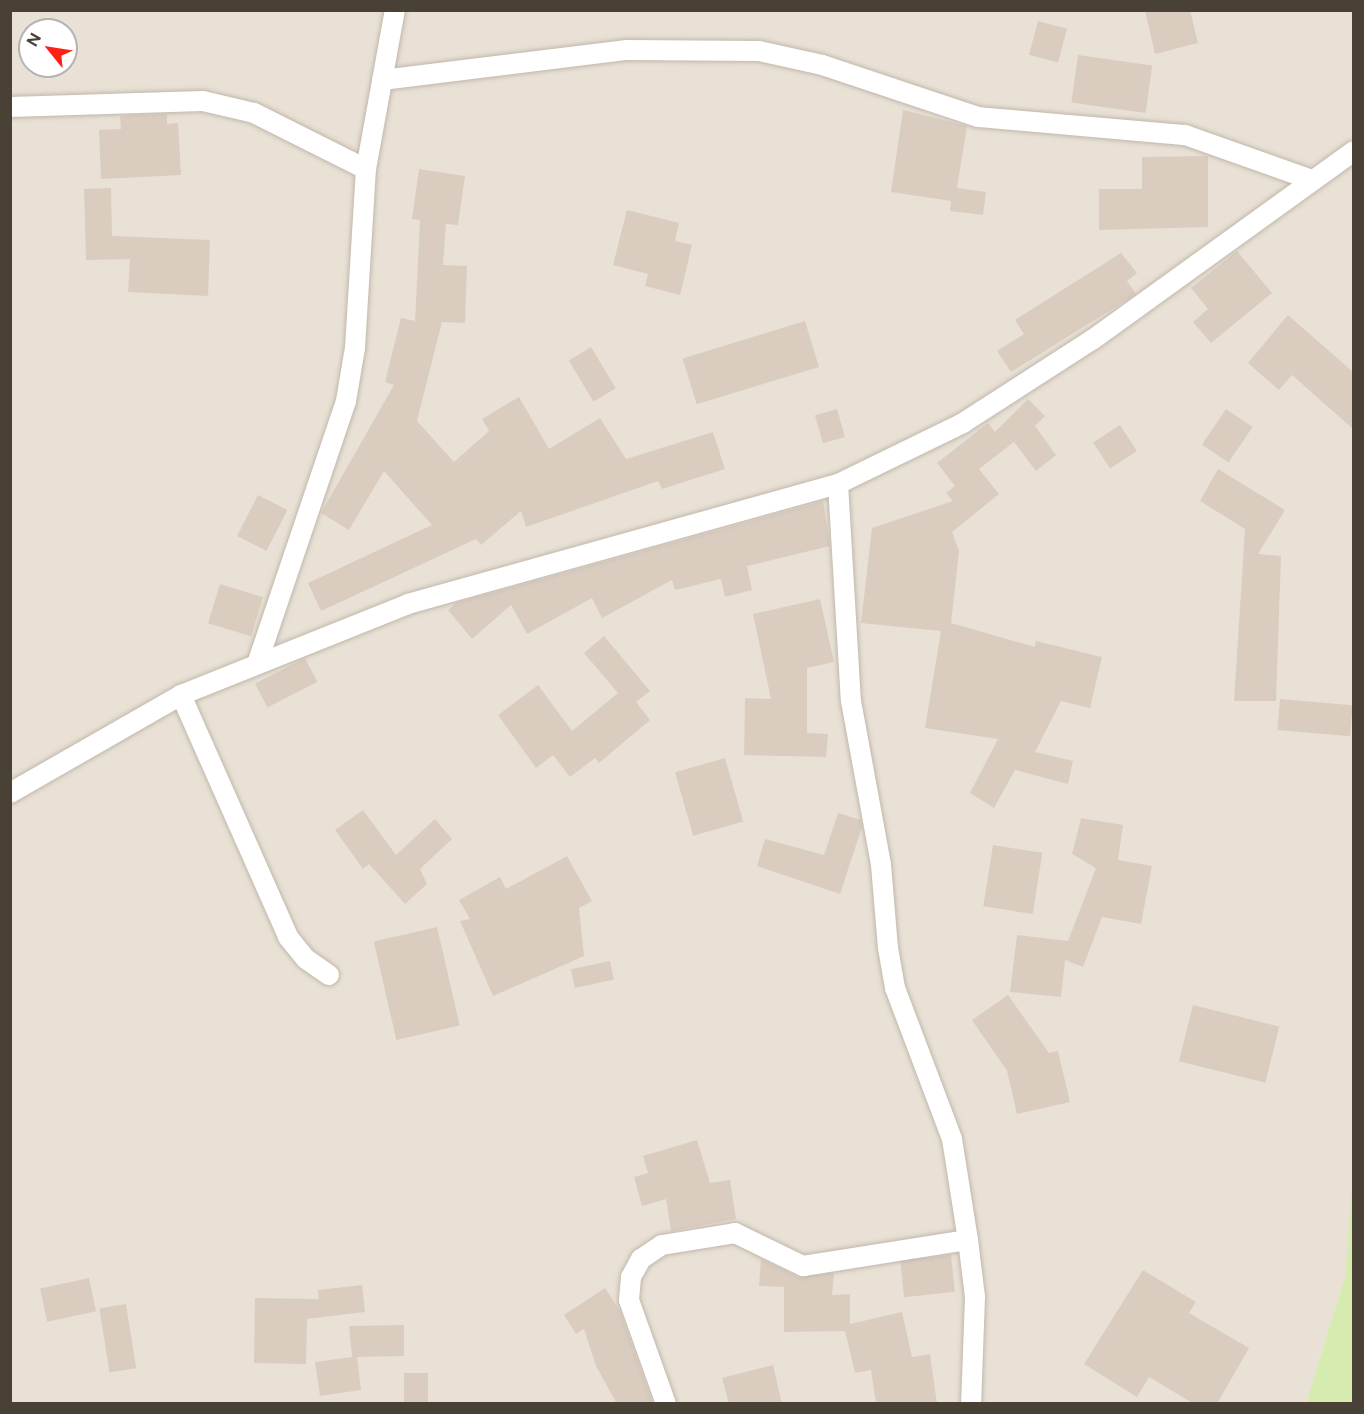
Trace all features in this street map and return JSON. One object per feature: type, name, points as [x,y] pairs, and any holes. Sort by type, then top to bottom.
[{"type":"street","points":[[256,664],[346,401],[355,348],[366,169],[395,10]]},
{"type":"street","points":[[382,80],[627,50],[759,51],[822,65],[978,117],[1185,135],[1312,180]]},
{"type":"street","points":[[10,107],[203,101],[254,113],[366,169]]},
{"type":"street","points":[[10,793],[181,695],[408,604],[838,484],[963,423],[1102,334],[1353,151]]},
{"type":"street","points":[[838,484],[850,701],[881,865],[888,948],[895,988],[952,1139],[968,1240],[975,1298],[970,1404]]},
{"type":"street","points":[[181,695],[288,937],[306,959],[329,975]]},
{"type":"street","points":[[666,1404],[629,1300],[631,1277],[641,1258],[662,1245],[735,1233],[803,1266],[968,1240]]},
{"type":"shaded area","points":[[10,11],[1353,11],[1354,1168],[1345,1277],[1306,1403],[11,1403]]},
{"type":"green space","points":[[1353,1168],[1353,1403],[1306,1403],[1345,1277]]},
{"type":"building","points":[[1145,10],[1190,10],[1198,43],[1155,54]]},
{"type":"building","points":[[1038,21],[1067,29],[1058,63],[1029,55]]},
{"type":"building","points":[[1078,55],[1152,65],[1146,113],[1071,103]]},
{"type":"building","points":[[903,110],[967,126],[957,188],[986,192],[983,215],[950,211],[951,201],[891,192]]},
{"type":"building","points":[[167,114],[167,124],[178,123],[181,175],[101,179],[99,130],[121,129],[120,116]]},
{"type":"building","points":[[1208,156],[1208,227],[1099,230],[1099,189],[1142,189],[1142,157]]},
{"type":"building","points":[[419,169],[465,176],[458,225],[446,224],[443,265],[467,266],[465,323],[442,322],[417,421],[454,462],[489,431],[482,419],[519,397],[549,449],[600,418],[626,459],[713,432],[725,469],[662,489],[658,481],[526,527],[521,511],[481,545],[476,539],[321,611],[308,583],[432,525],[384,471],[349,530],[321,513],[394,385],[385,382],[401,318],[415,321],[420,220],[412,219]]},
{"type":"building","points":[[111,188],[112,236],[210,240],[208,296],[128,292],[130,259],[86,260],[84,189]]},
{"type":"building","points":[[627,210],[679,223],[675,241],[692,245],[680,295],[645,286],[648,274],[613,265]]},
{"type":"building","points":[[1237,251],[1272,293],[1211,343],[1193,322],[1208,309],[1191,288]]},
{"type":"building","points":[[1121,253],[1137,273],[1127,281],[1136,294],[1011,372],[997,351],[1024,334],[1015,320]]},
{"type":"building","points":[[1288,315],[1353,372],[1353,429],[1292,375],[1279,390],[1248,363]]},
{"type":"building","points":[[805,321],[819,367],[697,404],[683,358]]},
{"type":"building","points":[[591,347],[616,388],[593,402],[569,360]]},
{"type":"building","points":[[1028,399],[1045,416],[1035,426],[1056,455],[1036,471],[1014,442],[979,469],[999,494],[952,532],[959,551],[951,623],[1035,647],[1036,641],[1102,657],[1090,708],[1061,701],[1035,752],[1073,761],[1068,784],[1015,770],[994,808],[970,793],[998,739],[925,728],[941,631],[861,623],[872,528],[953,501],[946,493],[955,486],[937,463],[988,423],[995,432]]},
{"type":"building","points":[[837,409],[845,437],[823,443],[815,415]]},
{"type":"building","points":[[1226,409],[1253,427],[1228,463],[1202,445]]},
{"type":"building","points":[[1120,425],[1137,451],[1110,468],[1093,442]]},
{"type":"building","points":[[1218,469],[1285,510],[1258,554],[1281,556],[1276,701],[1234,701],[1245,529],[1200,501]]},
{"type":"building","points":[[258,495],[287,510],[267,551],[237,536]]},
{"type":"building","points":[[823,501],[830,546],[747,566],[752,590],[725,597],[721,579],[675,590],[672,580],[602,618],[592,598],[527,634],[511,605],[472,639],[448,610],[456,603]]},
{"type":"building","points":[[220,584],[263,597],[251,636],[208,623]]},
{"type":"building","points":[[820,599],[834,662],[807,668],[807,733],[828,734],[826,757],[744,755],[745,698],[771,699],[753,614]]},
{"type":"building","points":[[604,636],[650,691],[636,702],[650,720],[599,763],[595,758],[570,777],[553,755],[536,768],[498,715],[538,685],[572,731],[618,693],[584,653]]},
{"type":"building","points":[[305,658],[317,682],[267,707],[255,683]]},
{"type":"building","points":[[1280,699],[1353,705],[1350,736],[1277,730]]},
{"type":"building","points":[[725,758],[743,821],[693,836],[675,772]]},
{"type":"building","points":[[363,810],[396,855],[435,819],[452,839],[420,869],[427,884],[405,904],[369,864],[363,869],[335,830]]},
{"type":"building","points":[[838,813],[861,820],[862,827],[840,894],[757,866],[765,839],[824,855]]},
{"type":"building","points":[[1081,818],[1123,825],[1118,860],[1152,866],[1141,924],[1102,917],[1083,967],[1065,960],[1061,997],[1010,992],[1017,935],[1068,941],[1096,868],[1072,854]]},
{"type":"building","points":[[993,845],[1042,853],[1033,914],[983,906]]},
{"type":"building","points":[[567,856],[592,901],[579,908],[584,956],[493,996],[460,921],[470,919],[459,900],[500,877],[506,889]]},
{"type":"building","points":[[437,927],[460,1025],[396,1040],[374,942]]},
{"type":"building","points":[[610,961],[614,980],[575,988],[571,969]]},
{"type":"building","points":[[1008,995],[1049,1053],[1058,1051],[1070,1102],[1017,1114],[1007,1071],[972,1020]]},
{"type":"building","points":[[1193,1005],[1279,1027],[1265,1083],[1179,1061]]},
{"type":"building","points":[[697,1140],[710,1183],[730,1180],[736,1219],[671,1231],[666,1199],[642,1206],[634,1177],[648,1173],[643,1156]]},
{"type":"building","points":[[951,1255],[955,1292],[904,1297],[900,1260]]},
{"type":"building","points":[[761,1259],[798,1277],[834,1273],[832,1295],[850,1294],[850,1324],[902,1312],[912,1357],[930,1354],[937,1404],[876,1404],[871,1370],[855,1373],[845,1331],[784,1332],[784,1287],[759,1286]]},
{"type":"building","points":[[1143,1270],[1196,1302],[1189,1313],[1249,1348],[1217,1404],[1194,1404],[1149,1377],[1137,1397],[1084,1364]]},
{"type":"building","points":[[89,1278],[96,1311],[47,1322],[40,1288]]},
{"type":"building","points":[[362,1285],[365,1312],[307,1319],[306,1364],[254,1363],[255,1298],[319,1299],[318,1290]]},
{"type":"building","points":[[605,1288],[620,1311],[653,1404],[617,1404],[596,1366],[584,1329],[576,1334],[564,1315]]},
{"type":"building","points":[[126,1304],[136,1368],[110,1372],[99,1308]]},
{"type":"building","points":[[404,1325],[404,1356],[357,1357],[361,1390],[320,1396],[315,1362],[352,1357],[349,1326]]},
{"type":"building","points":[[773,1365],[782,1404],[729,1404],[722,1378]]},
{"type":"building","points":[[404,1373],[428,1373],[428,1404],[404,1404]]}]
